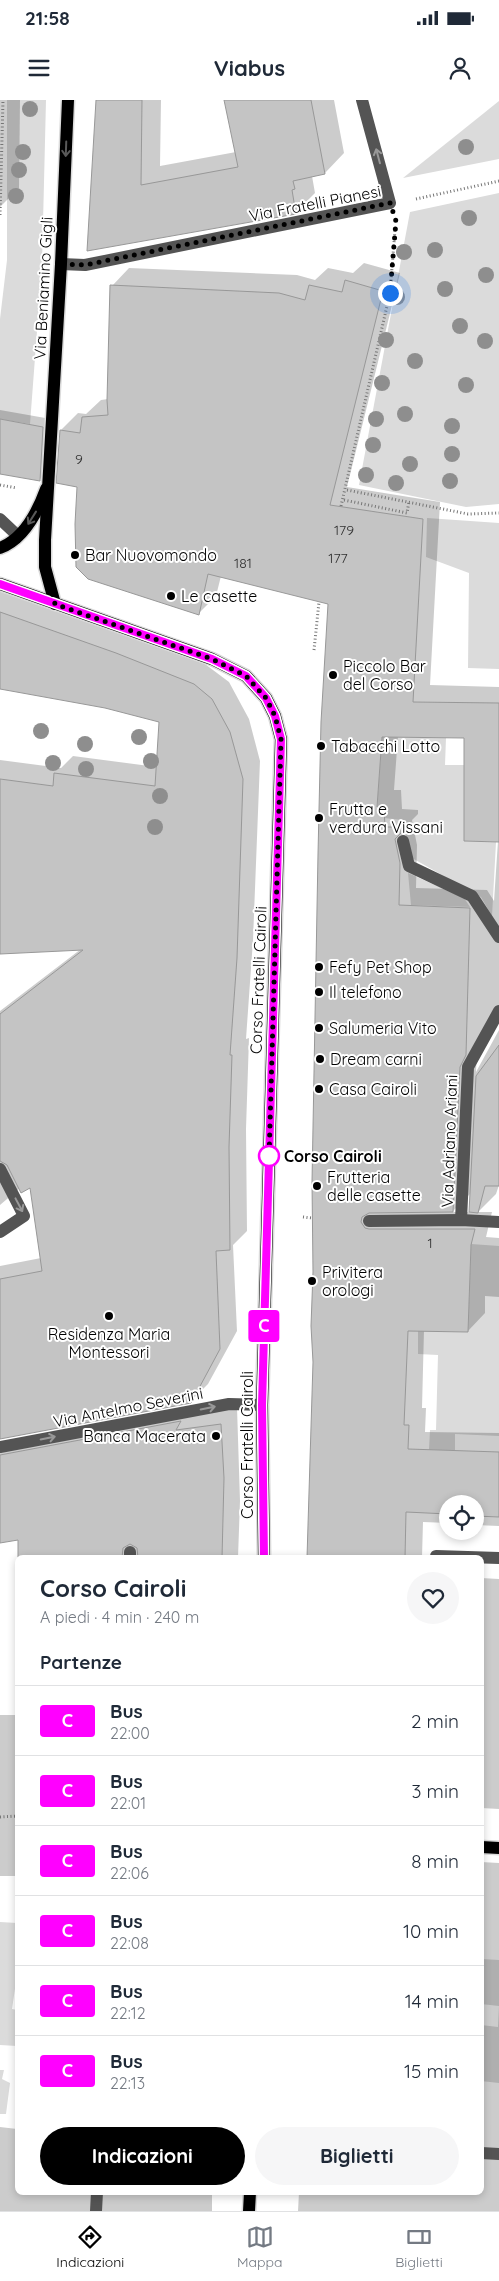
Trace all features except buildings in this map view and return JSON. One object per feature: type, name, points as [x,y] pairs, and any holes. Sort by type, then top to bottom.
[{"type":"main road","name":"Via Beniamino Gigli","points":[[55,604],[46,566],[62,264],[68,100]]},
{"type":"main road","name":"Via Beniamino Gigli","points":[[0,548],[18,536],[34,516],[50,477]]},
{"type":"main road","name":"Corso Fratelli Cairoli","points":[[0,584],[212,659],[246,676],[266,698],[275,716],[281,739],[262,1405],[264,1555]]},
{"type":"main road","points":[[484,1847],[499,1848]]},
{"type":"main road","points":[[249,2211],[250,2195]]},
{"type":"street","points":[[362,100],[390,203]]},
{"type":"street","name":"Via Fratelli Pianesi","points":[[62,264],[85,265],[390,203]]},
{"type":"street","points":[[0,519],[18,536]]},
{"type":"street","points":[[404,841],[409,866],[472,896],[499,937]]},
{"type":"street","name":"Via Adriano Ariani","points":[[462,1220],[468,1067],[499,1011]]},
{"type":"street","points":[[0,1169],[24,1216],[0,1232]]},
{"type":"street","name":"Via Adriano Ariani","points":[[369,1221],[462,1220],[499,1222]]},
{"type":"street","name":"Via Antelmo Severini","points":[[0,1447],[229,1404],[262,1405]]},
{"type":"street","points":[[484,1558],[499,1558]]},
{"type":"street","points":[[484,2153],[499,2154]]},
{"type":"street","points":[[96,2211],[97,2195]]},
{"type":"path","points":[[0,215],[3,100]]},
{"type":"path","points":[[408,200],[499,181]]},
{"type":"path","name":"Via Fratelli Pianesi","points":[[341,506],[347,490],[390,293],[396,221],[390,203]]},
{"type":"path","points":[[347,490],[468,514],[499,513]]},
{"type":"path","points":[[344,500],[407,513],[409,501]]},
{"type":"path","points":[[314,650],[319,602]]},
{"type":"path","points":[[303,1217],[312,1218]]},
{"type":"path","points":[[0,1817],[15,1816]]},
{"type":"shaded area","points":[[7,100],[46,100],[42,265],[30,424],[0,419],[0,319],[7,260]]},
{"type":"shaded area","points":[[499,101],[499,159],[403,178]]},
{"type":"shaded area","points":[[499,193],[499,504],[466,507],[359,485],[410,212]]},
{"type":"shaded area","points":[[427,518],[499,523],[499,669],[468,668],[469,573],[426,557]]},
{"type":"shaded area","points":[[382,737],[446,738],[445,765],[465,765],[464,841],[496,842],[492,916],[481,897],[412,858],[402,820],[384,818],[384,807],[377,807]]},
{"type":"shaded area","points":[[408,873],[464,898],[470,907],[411,905]]},
{"type":"shaded area","points":[[471,1244],[499,1246],[499,1436],[455,1434],[455,1450],[429,1450],[430,1430],[436,1430],[438,1355],[418,1354],[418,1330],[468,1332]]},
{"type":"shaded area","points":[[0,1922],[15,1923],[15,1989],[12,2009],[15,2010],[15,2046],[0,2045]]},
{"type":"shaded area","points":[[484,1959],[499,1960],[499,2006],[484,2004]]},
{"type":"shaded area","points":[[499,2006],[499,2083],[484,2081],[484,2025],[498,2027]]},
{"type":"shaded area","points":[[0,2070],[4,2070],[2,2079],[10,2083],[6,2114],[0,2114]]},
{"type":"bus line","name":"C","points":[[0,584],[212,659],[246,676],[266,698],[275,716],[281,739],[262,1405],[264,1555]]},
{"type":"place","name":"Bar Nuovomondo","points":[[75,555]]},
{"type":"place","name":"Le casette","points":[[171,596]]},
{"type":"place","name":"Piccolo Bar del Corso","points":[[333,675]]},
{"type":"place","name":"Tabacchi Lotto","points":[[321,746]]},
{"type":"place","name":"Frutta e verdura Vissani","points":[[319,818]]},
{"type":"place","name":"Fefy Pet Shop","points":[[319,967]]},
{"type":"place","name":"Il telefono","points":[[319,992]]},
{"type":"place","name":"Salumeria Vito","points":[[319,1028]]},
{"type":"place","name":"Dream carni","points":[[320,1059]]},
{"type":"place","name":"Casa Cairoli","points":[[319,1089]]},
{"type":"place","name":"Corso Cairoli","points":[[269,1156]]},
{"type":"place","name":"Frutteria delle casette","points":[[317,1186]]},
{"type":"place","name":"Privitera orologi","points":[[312,1281]]},
{"type":"place","name":"Residenza Maria Montessori","points":[[109,1316]]},
{"type":"place","name":"Banca Macerata","points":[[216,1436]]},
{"type":"route","points":[[269,1156],[269,1159],[281,739],[275,716],[266,698],[246,676],[212,659],[55,604],[46,566],[46,540],[62,264],[85,265],[390,203],[396,221],[390,293]]}]
